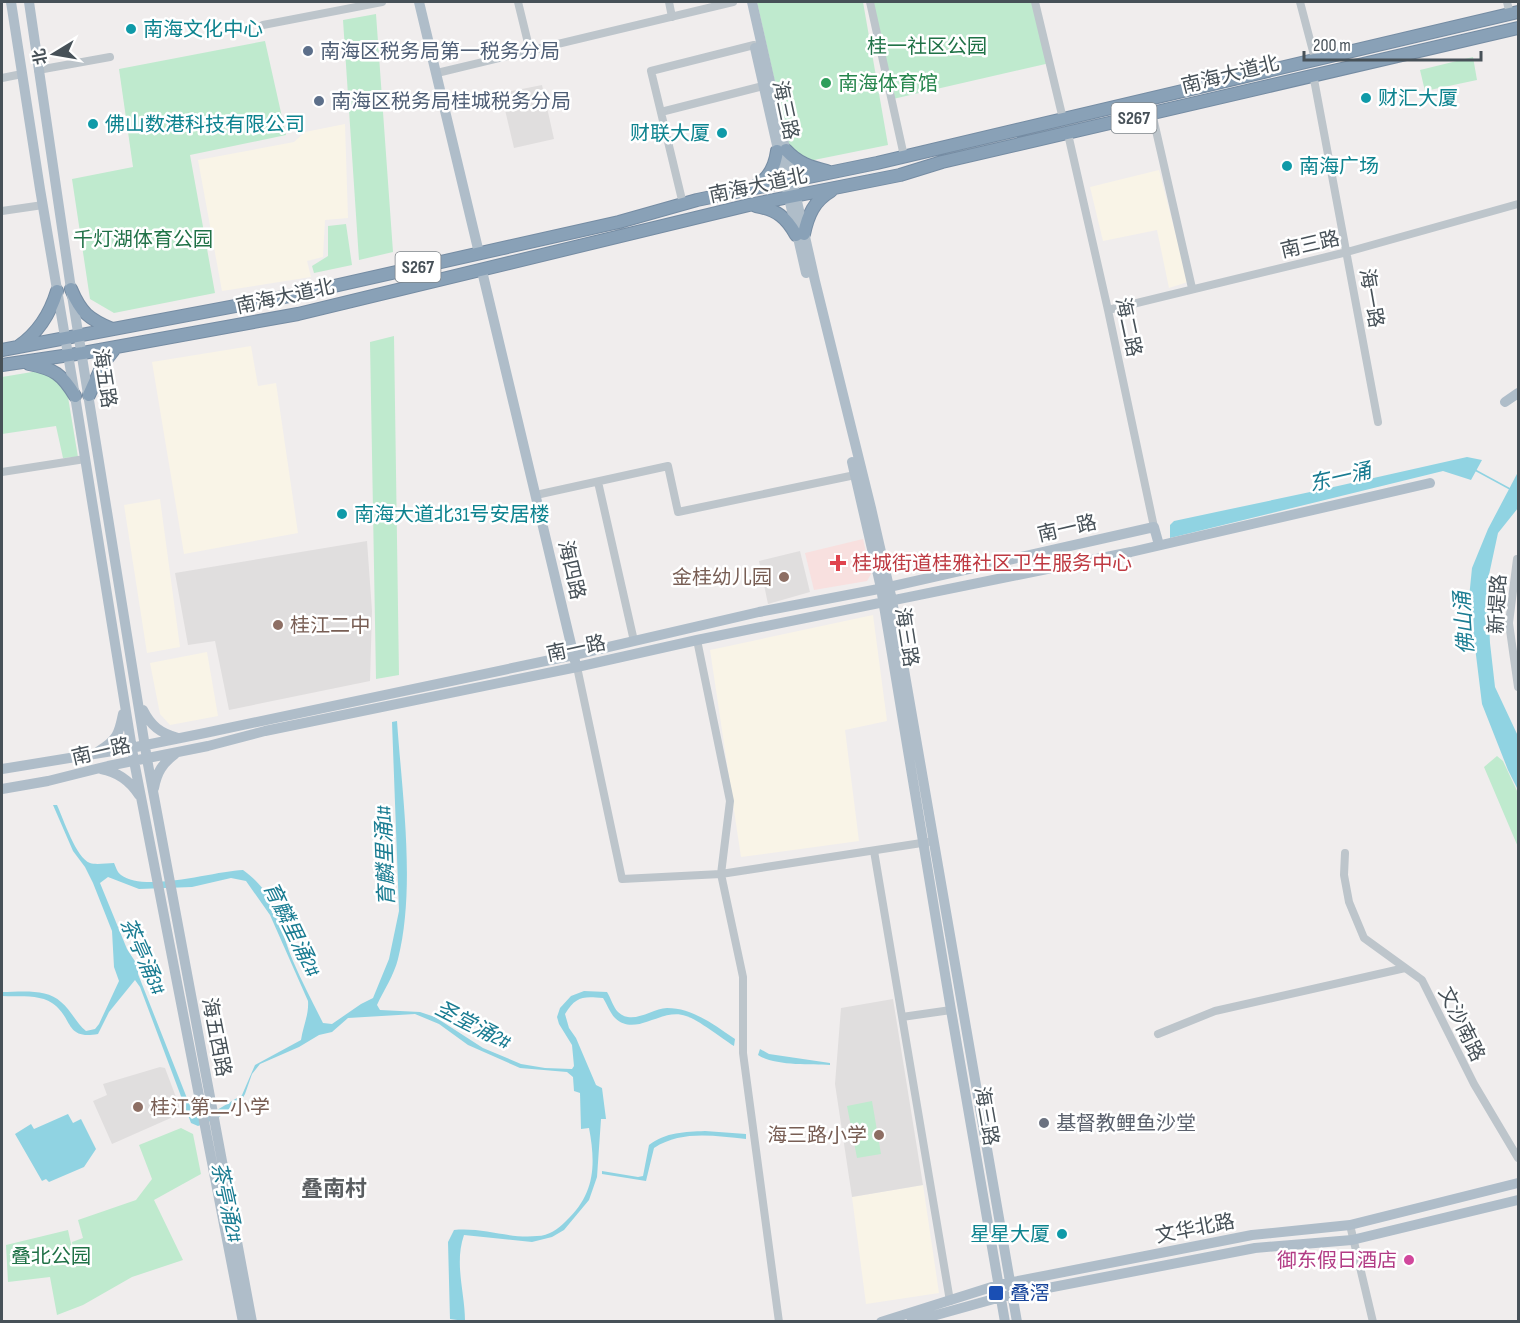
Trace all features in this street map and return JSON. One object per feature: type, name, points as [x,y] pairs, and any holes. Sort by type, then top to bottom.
[{"type":"highway","name":"南海大道北","points":[[2,350],[294,295],[619,222],[683,204],[1063,120],[1512,9]]},
{"type":"highway","name":"南海大道北","points":[[2,365],[83,353],[298,314],[749,205],[900,175],[942,162],[1518,28]]},
{"type":"highway","points":[[746,190],[759,185],[767,177],[782,147],[803,164],[831,172]]},
{"type":"highway","points":[[749,205],[778,213],[788,220],[800,234],[821,197],[834,189]]},
{"type":"highway","points":[[71,289],[78,306],[87,316],[114,329]]},
{"type":"highway","points":[[17,347],[29,339],[43,322],[52,307],[57,291]]},
{"type":"highway","points":[[89,395],[103,364],[116,347]]},
{"type":"highway","points":[[19,362],[47,367],[57,373],[66,381],[75,396]]},
{"type":"main road","name":"海五西路","points":[[11,2],[131,748],[243,1322]]},
{"type":"main road","name":"海五路","points":[[29,2],[71,289],[147,759]]},
{"type":"main road","points":[[419,2],[479,253]]},
{"type":"main road","name":"海三路","points":[[745,2],[763,86],[782,147]]},
{"type":"main road","name":"海三路","points":[[752,2],[800,234],[855,475],[885,587]]},
{"type":"main road","name":"海三路","points":[[800,234],[885,587],[922,843],[979,1176],[1003,1288]]},
{"type":"main road","name":"海四路","points":[[482,271],[577,667]]},
{"type":"main road","points":[[1505,402],[1518,393]]},
{"type":"main road","name":"南一路","points":[[2,789],[48,781],[266,731],[697,640],[1159,545],[1430,483]]},
{"type":"main road","points":[[1154,527],[1159,545]]},
{"type":"main road","name":"南一路","points":[[2,769],[181,738],[574,655],[759,612],[885,587],[1154,527]]},
{"type":"main road","name":"海三路","points":[[887,601],[934,841],[991,1173],[1003,1288]]},
{"type":"main road","points":[[139,703],[150,723],[157,730],[165,735],[181,738]]},
{"type":"main road","points":[[93,754],[113,742],[117,736],[125,705]]},
{"type":"main road","points":[[153,791],[159,770],[165,761],[176,753]]},
{"type":"main road","name":"海五西路","points":[[147,759],[252,1322]]},
{"type":"main road","points":[[98,768],[124,778],[141,798]]},
{"type":"main road","points":[[979,1176],[991,1173]]},
{"type":"main road","name":"文华北路","points":[[882,1322],[950,1301],[1003,1288],[1252,1235],[1350,1225],[1518,1183]]},
{"type":"main road","name":"文华北路","points":[[1003,1288],[1012,1294],[1255,1248],[1352,1240],[1518,1200]]},
{"type":"main road","points":[[1003,1288],[1005,1322]]},
{"type":"main road","name":"文华北路","points":[[911,1322],[1003,1288]]},
{"type":"main road","points":[[1012,1294],[1017,1322]]},
{"type":"street","points":[[263,26],[382,2]]},
{"type":"street","points":[[518,2],[530,51]]},
{"type":"street","points":[[669,2],[672,17]]},
{"type":"street","points":[[437,73],[733,2]]},
{"type":"street","points":[[870,2],[904,156]]},
{"type":"street","points":[[1035,2],[1063,120]]},
{"type":"street","points":[[1300,2],[1315,59]]},
{"type":"street","points":[[683,204],[651,71],[754,45]]},
{"type":"street","points":[[39,70],[110,57]]},
{"type":"street","points":[[2,78],[22,74]]},
{"type":"street","name":"海一路","points":[[1313,74],[1378,422]]},
{"type":"street","points":[[661,112],[763,86]]},
{"type":"street","points":[[1152,113],[1192,288]]},
{"type":"street","name":"海二路","points":[[1068,134],[1154,527]]},
{"type":"street","name":"南三路","points":[[1108,310],[1347,252],[1518,204]]},
{"type":"street","points":[[2,211],[42,205]]},
{"type":"street","points":[[2,472],[85,459]]},
{"type":"street","points":[[536,495],[668,466],[678,512],[855,475]]},
{"type":"street","points":[[598,482],[634,641]]},
{"type":"street","name":"新堤路","points":[[1517,559],[1509,623],[1518,687]]},
{"type":"street","points":[[697,640],[730,801],[721,874],[743,977],[743,1053],[779,1322]]},
{"type":"street","name":"海四路","points":[[577,667],[622,879],[721,874]]},
{"type":"street","points":[[721,874],[934,841]]},
{"type":"street","points":[[874,851],[950,1301]]},
{"type":"street","name":"文沙南路","points":[[1345,853],[1344,875],[1349,902],[1364,938],[1422,980],[1474,1084],[1518,1158]]},
{"type":"street","points":[[1158,1034],[1215,1011],[1405,968]]},
{"type":"street","points":[[902,1017],[951,1011]]},
{"type":"street","points":[[1350,1225],[1373,1322]]},
{"type":"shaded area","points":[[542,85],[554,139],[514,148],[501,93]]},
{"type":"shaded area","points":[[345,124],[348,218],[325,220],[323,257],[307,261],[311,277],[222,291],[198,160],[294,142],[305,132]]},
{"type":"shaded area","points":[[1159,170],[1188,282],[1169,288],[1157,230],[1103,241],[1090,187]]},
{"type":"shaded area","points":[[251,346],[258,386],[276,383],[298,533],[184,554],[152,362]]},
{"type":"shaded area","points":[[160,499],[180,647],[147,653],[124,505]]},
{"type":"shaded area","name":"桂城街道桂雅社区卫生服务中心","points":[[863,539],[871,574],[867,581],[814,590],[805,553]]},
{"type":"shaded area","name":"桂江二中","points":[[367,541],[372,611],[370,681],[229,710],[215,641],[188,645],[175,573]]},
{"type":"shaded area","name":"金桂幼儿园","points":[[800,551],[810,592],[768,604],[759,561]]},
{"type":"shaded area","points":[[873,615],[887,721],[845,730],[859,841],[741,857],[710,650]]},
{"type":"shaded area","points":[[207,652],[218,716],[170,725],[160,714],[150,663]]},
{"type":"shaded area","name":"海三路小学","points":[[893,999],[923,1185],[852,1197],[835,1084],[841,1008]]},
{"type":"shaded area","name":"桂江第二小学","points":[[160,1067],[165,1068],[182,1113],[112,1144],[93,1101],[107,1095],[103,1084]]},
{"type":"shaded area","points":[[923,1185],[939,1293],[866,1304],[852,1197]]},
{"type":"green space","name":"南海体育馆","points":[[757,2],[863,2],[888,145],[809,161],[790,149]]},
{"type":"green space","name":"桂一社区公园","points":[[870,2],[1035,2],[1050,63],[893,99]]},
{"type":"green space","points":[[376,14],[393,252],[359,260],[343,20]]},
{"type":"green space","name":"千灯湖体育公园","points":[[265,41],[286,135],[190,155],[215,293],[114,313],[90,299],[72,179],[133,167],[119,69]]},
{"type":"green space","points":[[1473,57],[1477,80],[1425,91],[1420,70]]},
{"type":"green space","points":[[346,224],[352,265],[314,273],[312,266],[328,256],[328,226]]},
{"type":"green space","points":[[394,336],[399,675],[376,679],[370,342]]},
{"type":"green space","points":[[38,371],[53,375],[67,391],[78,457],[63,458],[56,426],[2,434],[2,377]]},
{"type":"green space","points":[[1497,756],[1503,761],[1518,793],[1518,847],[1484,767]]},
{"type":"green space","points":[[872,1101],[881,1154],[857,1158],[847,1106]]},
{"type":"green space","name":"叠北公园","points":[[181,1128],[193,1134],[201,1174],[154,1200],[183,1260],[132,1277],[83,1305],[57,1315],[50,1277],[8,1282],[6,1245],[68,1230],[75,1262],[72,1242],[83,1238],[78,1220],[136,1200],[152,1179],[139,1145]]},
{"type":"water","points":[[1467,457],[1482,460],[1471,480],[1443,471],[1170,538],[1170,525],[1174,521]]},
{"type":"water","points":[[1518,472],[1518,508],[1498,533],[1487,584],[1495,687],[1518,736],[1518,790],[1482,704],[1469,598],[1472,568],[1488,529]]},
{"type":"water","points":[[397,721],[404,810],[406,902],[398,959],[377,1005],[380,1010],[420,1012],[435,1017],[483,1048],[521,1064],[545,1068],[572,1069],[574,1066],[572,1045],[557,1017],[560,1008],[571,996],[584,991],[607,992],[615,1008],[624,1016],[636,1017],[667,1008],[686,1011],[703,1018],[735,1039],[734,1046],[691,1018],[677,1014],[640,1024],[623,1023],[615,1018],[603,998],[585,997],[573,1004],[565,1014],[569,1028],[576,1038],[596,1085],[602,1088],[606,1119],[601,1119],[597,1177],[589,1200],[564,1230],[552,1237],[532,1242],[464,1235],[460,1267],[465,1321],[450,1319],[448,1242],[454,1230],[475,1230],[516,1236],[545,1235],[560,1227],[576,1211],[588,1189],[592,1167],[589,1128],[581,1129],[580,1093],[574,1091],[573,1077],[567,1072],[520,1068],[468,1045],[439,1024],[415,1014],[348,1018],[332,1032],[319,1035],[299,1047],[260,1064],[252,1074],[241,1101],[218,1118],[198,1126],[191,1123],[140,987],[135,980],[109,1012],[98,1034],[87,1035],[74,1031],[59,1009],[47,1000],[34,997],[2,996],[2,992],[33,992],[48,995],[65,1005],[86,1031],[95,1029],[99,1024],[119,981],[114,967],[112,931],[93,883],[73,851],[53,805],[57,805],[75,846],[85,860],[92,864],[114,863],[121,875],[132,880],[163,882],[243,870],[255,880],[276,911],[293,961],[323,1023],[332,1024],[373,998],[389,959],[399,911],[392,722]],"holes":[[[108,877],[139,889],[192,887],[231,878],[246,881],[270,915],[308,1001],[301,1040],[255,1065],[242,1095],[207,1116],[194,1116],[138,974],[138,966],[127,949],[100,883]]]},
{"type":"water","points":[[760,1049],[769,1054],[830,1063],[830,1065],[773,1061],[758,1055]]},
{"type":"water","points":[[68,1114],[73,1123],[81,1119],[96,1149],[84,1167],[49,1182],[46,1179],[42,1181],[15,1134],[31,1124],[34,1129]]},
{"type":"water","points":[[705,1131],[746,1134],[746,1139],[687,1136],[665,1142],[654,1148],[646,1181],[602,1174],[602,1171],[643,1176],[649,1145],[669,1135]]},
{"type":"waterway","name":"东一涌","points":[[1475,470],[1510,489]]},
{"type":"place","name":"南海文化中心","points":[[131,29]]},
{"type":"place","name":"南海区税务局第一税务分局","points":[[308,51]]},
{"type":"place","name":"南海体育馆","points":[[826,83]]},
{"type":"place","name":"财汇大厦","points":[[1366,98]]},
{"type":"place","name":"南海区税务局桂城税务分局","points":[[319,101]]},
{"type":"place","name":"佛山数港科技有限公司","points":[[93,124]]},
{"type":"place","name":"财联大厦","points":[[722,133]]},
{"type":"place","name":"南海广场","points":[[1287,166]]},
{"type":"place","name":"南海大道北31号安居楼","points":[[342,514]]},
{"type":"place","name":"桂城街道桂雅社区卫生服务中心","points":[[838,563]]},
{"type":"place","name":"金桂幼儿园","points":[[784,577]]},
{"type":"place","name":"桂江二中","points":[[278,625]]},
{"type":"place","name":"桂江第二小学","points":[[138,1107]]},
{"type":"place","name":"基督教鲤鱼沙堂","points":[[1044,1123]]},
{"type":"place","name":"海三路小学","points":[[879,1135]]},
{"type":"place","name":"星星大厦","points":[[1062,1234]]},
{"type":"place","name":"御东假日酒店","points":[[1409,1260]]},
{"type":"place","name":"叠滘","points":[[996,1293]]},
{"type":"district","name":"叠南村","points":[[334,1188]]},
{"type":"water label","name":"佛山涌","points":[[1464,623]]},
{"type":"water label","name":"育麟里涌1#","points":[[385,856]]},
{"type":"water label","name":"育麟里涌2#","points":[[292,929]]},
{"type":"water label","name":"茶亭涌3#","points":[[143,956]]},
{"type":"water label","name":"圣堂涌2#","points":[[473,1025]]},
{"type":"water label","name":"茶亭涌2#","points":[[227,1202]]}]
